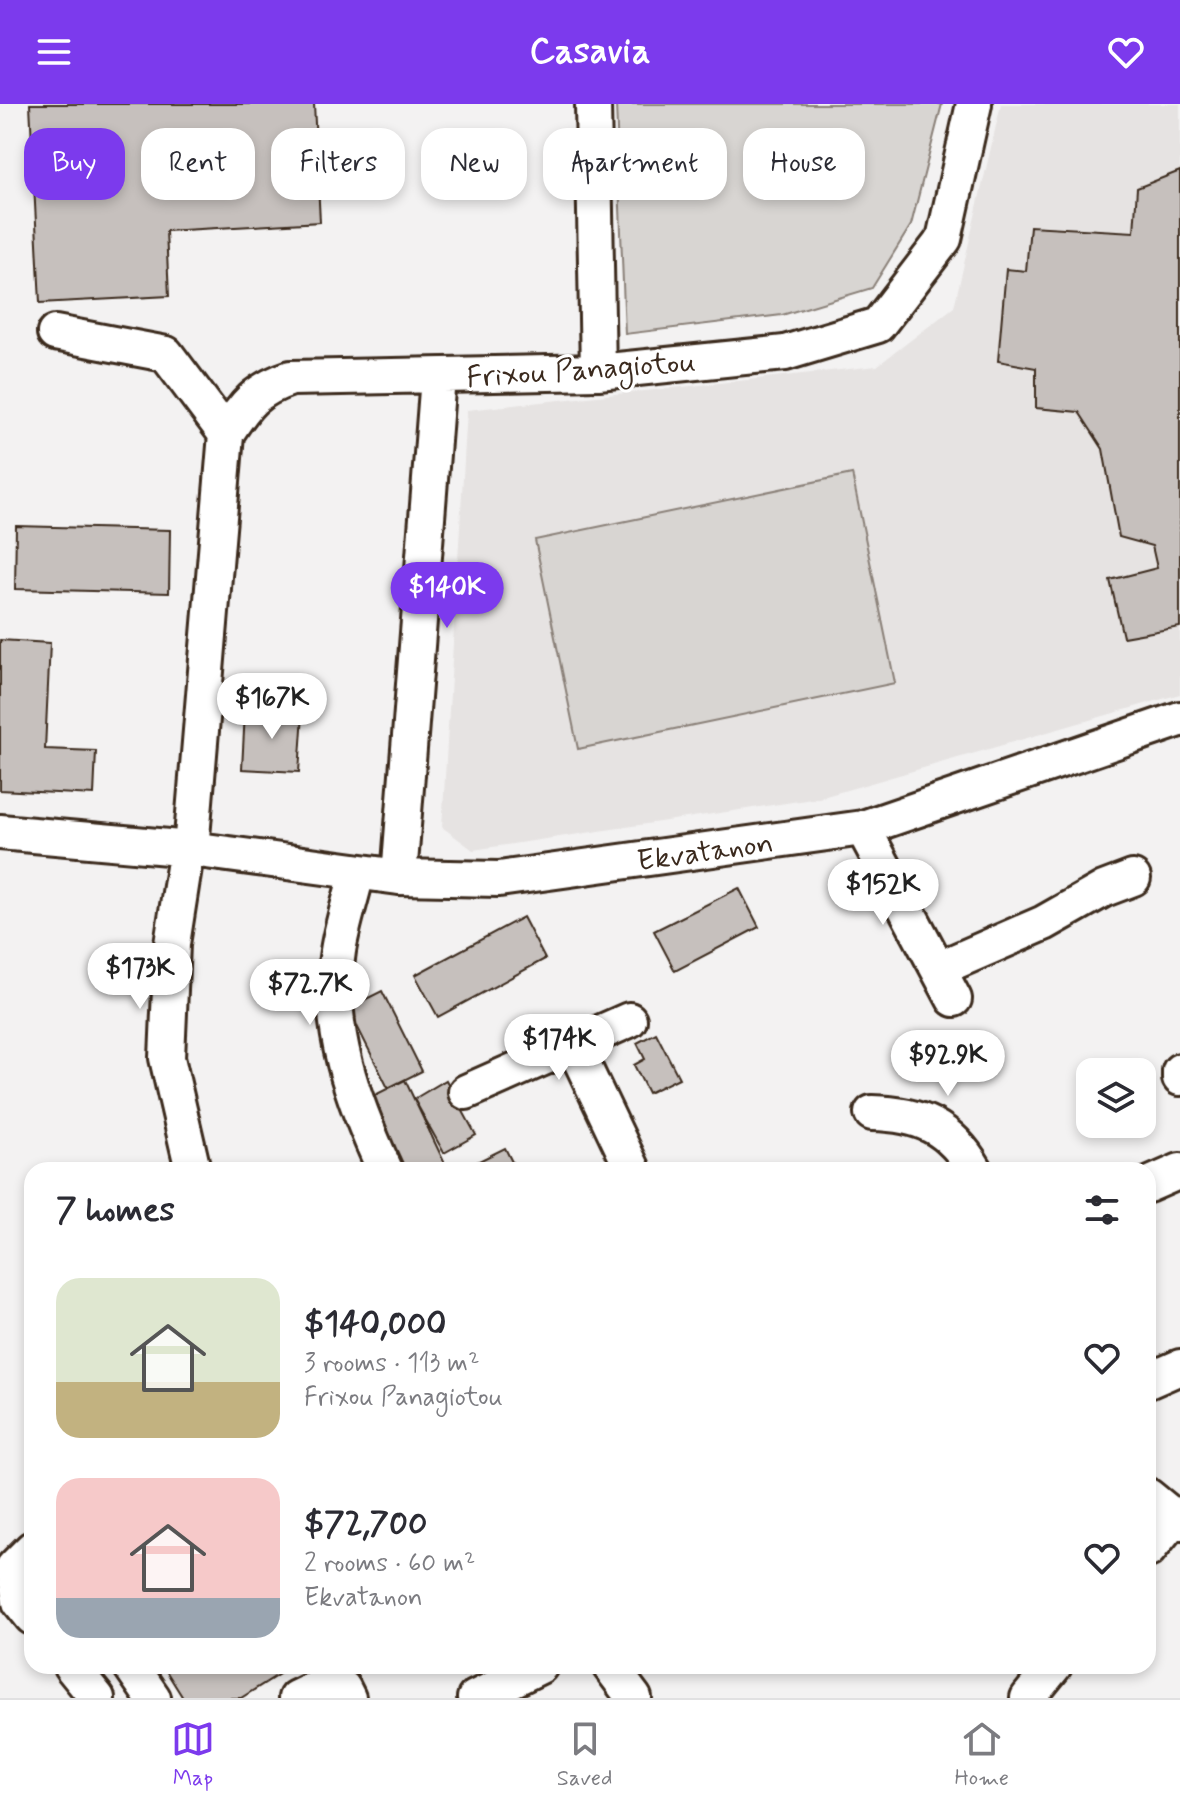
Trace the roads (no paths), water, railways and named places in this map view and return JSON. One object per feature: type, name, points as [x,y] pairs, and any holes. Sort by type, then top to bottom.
[{"type":"street","points":[[593,104],[598,372]]},
{"type":"street","name":"Frixou Panagiotou","points":[[399,877],[438,377],[598,372],[785,353],[878,325],[944,239],[974,104]]},
{"type":"street","points":[[55,333],[166,354],[226,434]]},
{"type":"street","points":[[191,1162],[167,1058],[172,944],[189,848],[226,434],[244,407],[263,388],[291,378],[438,377]]},
{"type":"street","name":"Ekvatanon","points":[[0,832],[189,848],[399,877],[499,879],[863,828],[931,808],[1180,719]]},
{"type":"street","points":[[863,828],[954,999]]},
{"type":"street","points":[[357,873],[338,953],[336,1001],[343,1060],[359,1114],[381,1162]]},
{"type":"street","points":[[938,969],[1044,923],[1104,889],[1133,878]]},
{"type":"street","points":[[466,1092],[629,1020]]},
{"type":"street","points":[[573,1044],[629,1162]]},
{"type":"street","points":[[1180,1071],[1180,1078]]},
{"type":"street","points":[[872,1113],[900,1114],[933,1123],[952,1139],[969,1162]]},
{"type":"street","points":[[1156,1182],[1180,1171]]},
{"type":"street","points":[[1156,1378],[1180,1367]]},
{"type":"street","points":[[1156,1502],[1177,1519],[1156,1541]]},
{"type":"street","points":[[24,1557],[14,1567],[20,1602],[24,1607]]},
{"type":"street","points":[[78,1674],[97,1698]]},
{"type":"street","points":[[136,1674],[153,1698]]},
{"type":"street","points":[[475,1698],[524,1674]]},
{"type":"street","points":[[616,1674],[634,1698]]},
{"type":"street","points":[[1028,1698],[1048,1674]]},
{"type":"street","points":[[296,1698],[325,1684],[343,1688],[348,1698]]}]
